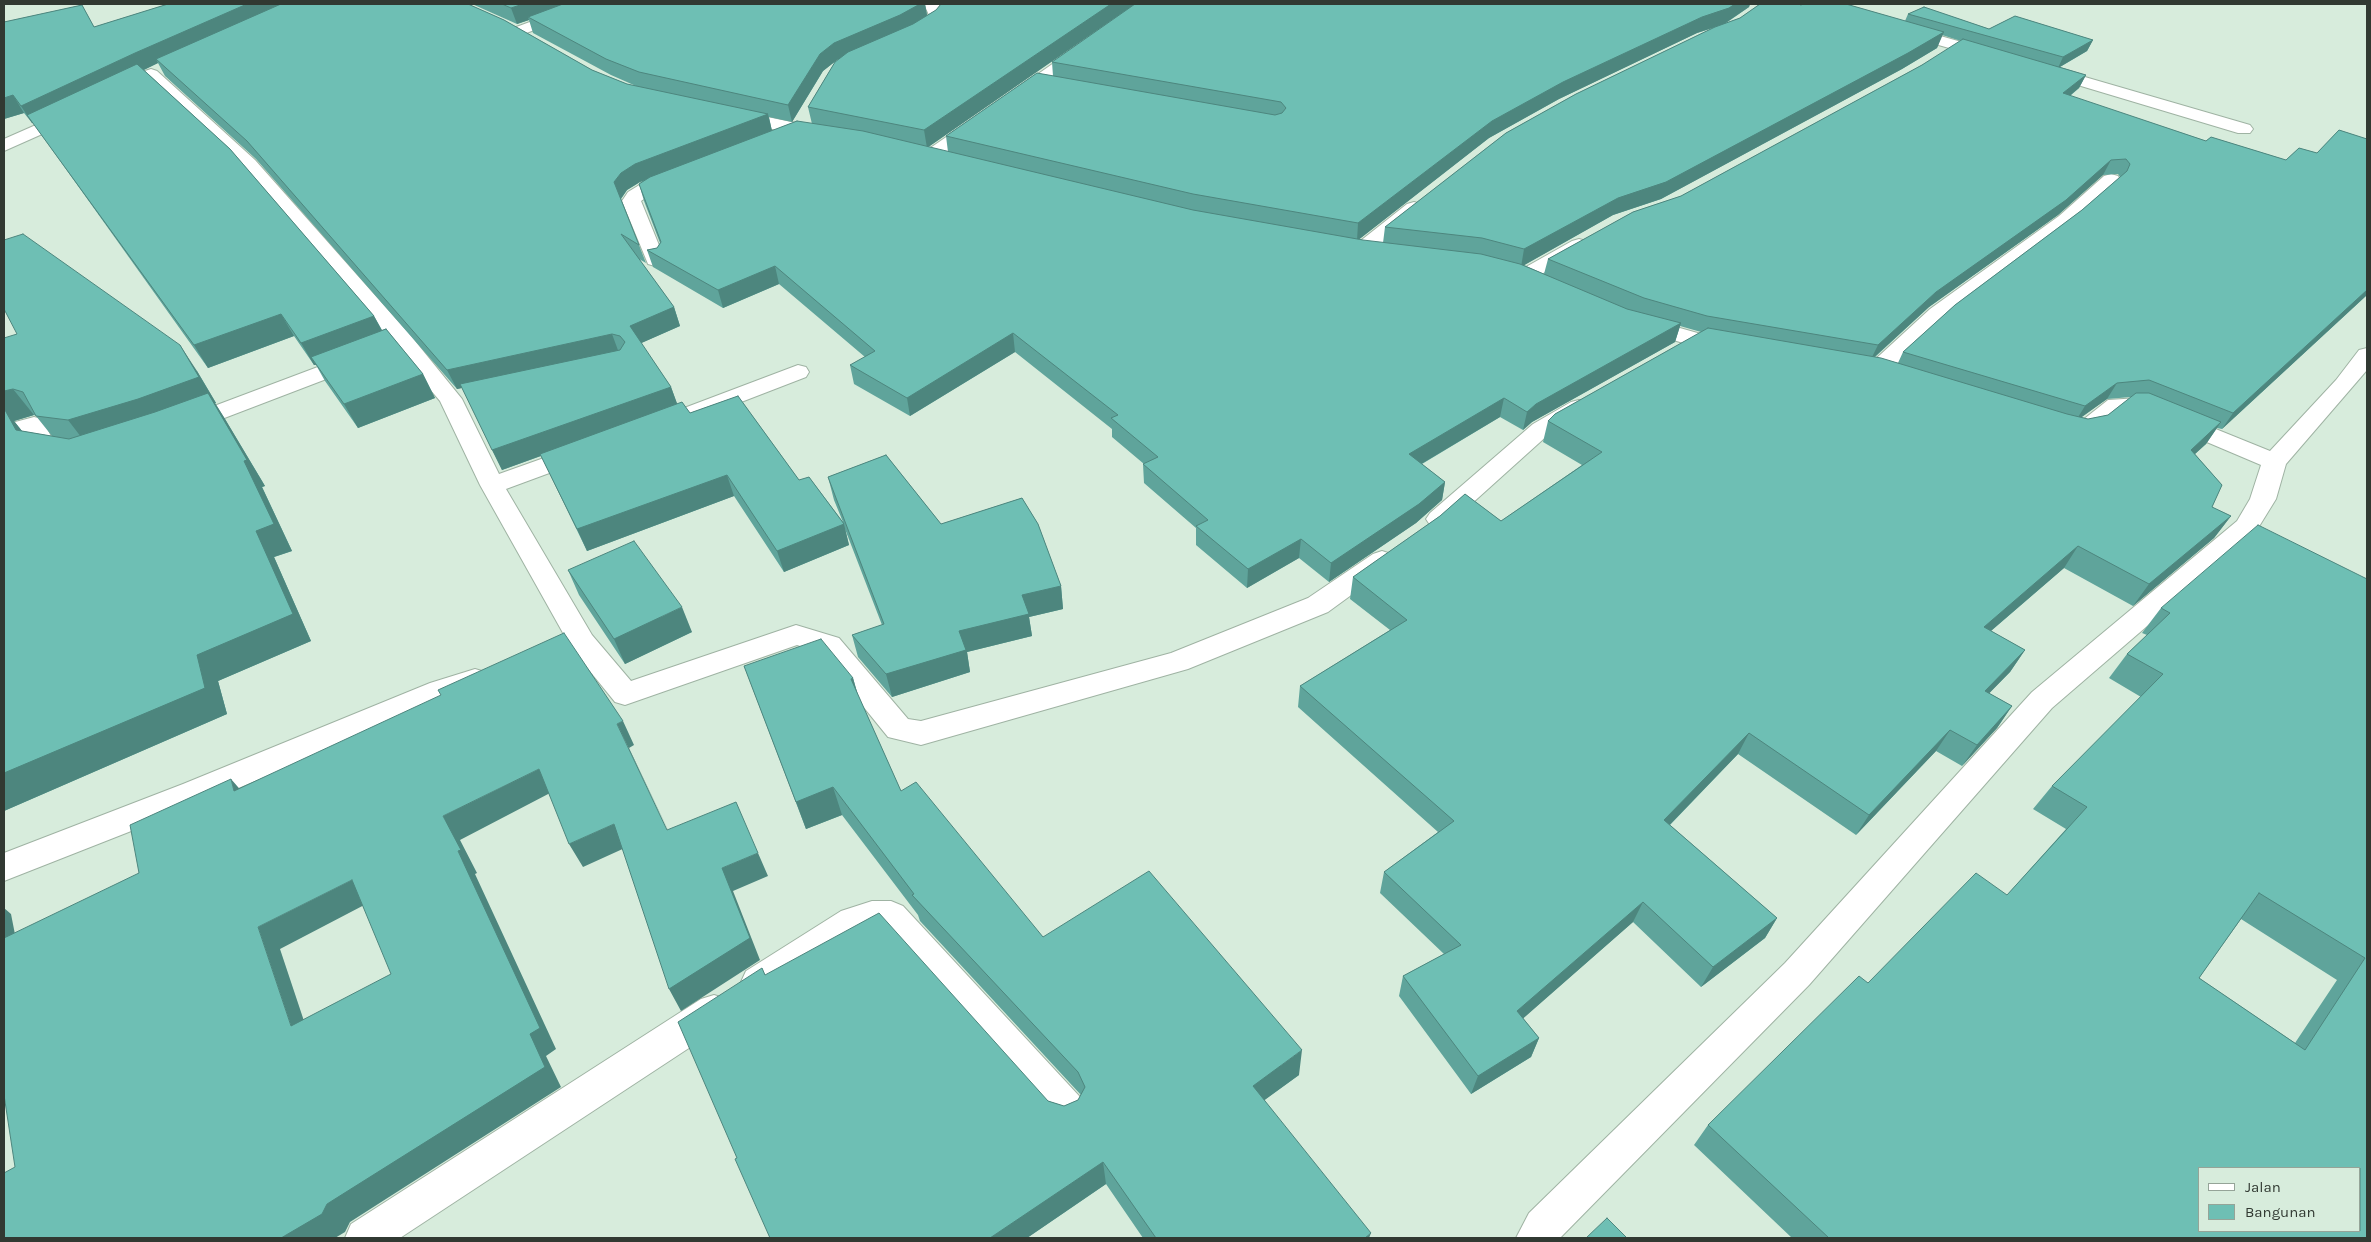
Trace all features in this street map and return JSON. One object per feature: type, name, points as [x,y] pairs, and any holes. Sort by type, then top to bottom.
[{"type":"street","points":[[516,32],[591,4]]},
{"type":"street","points":[[901,40],[932,22],[937,15],[935,7],[931,4]]},
{"type":"street","points":[[499,24],[532,41]]},
{"type":"street","points":[[1892,27],[2002,58]]},
{"type":"street","points":[[1007,104],[1100,38]]},
{"type":"street","points":[[1932,60],[1956,45]]},
{"type":"street","points":[[2030,66],[2244,129]]},
{"type":"street","points":[[152,75],[249,164],[388,347],[460,397],[492,486],[582,642],[625,694],[796,635],[829,645],[899,729],[921,733],[1178,662],[1318,605],[1411,541],[1541,429],[1600,395]]},
{"type":"street","points":[[1038,82],[1056,86]]},
{"type":"street","points":[[4,146],[84,108]]},
{"type":"street","points":[[717,111],[803,123],[837,135]]},
{"type":"street","points":[[957,164],[920,155],[991,114]]},
{"type":"street","points":[[772,140],[803,123]]},
{"type":"street","points":[[655,260],[631,201],[634,196],[648,188],[692,171]]},
{"type":"street","points":[[1876,372],[1938,314],[2066,220],[2111,180]]},
{"type":"street","points":[[1391,253],[1352,248],[1428,197]]},
{"type":"street","points":[[1551,287],[1515,274],[1596,235]]},
{"type":"street","points":[[1622,316],[1698,340],[1745,348]]},
{"type":"street","points":[[1666,358],[1698,340]]},
{"type":"street","points":[[165,432],[388,347]]},
{"type":"street","points":[[1540,1232],[1797,974],[2042,700],[2255,532],[2274,462],[2344,385],[2367,355]]},
{"type":"street","points":[[650,428],[798,372]]},
{"type":"street","points":[[2053,426],[2076,431],[2085,430],[2116,405],[2139,405],[2274,462]]},
{"type":"street","points":[[4,433],[34,424],[46,450],[89,456]]},
{"type":"street","points":[[492,486],[604,445]]},
{"type":"street","points":[[555,653],[582,642]]},
{"type":"street","points":[[4,867],[194,792],[440,691],[502,671]]},
{"type":"street","points":[[365,1238],[853,921],[872,916],[891,916],[1067,1110]]},
{"type":"building","points":[[168,4],[247,4],[21,106],[13,95],[4,98],[4,22],[82,5],[94,27]]},
{"type":"building","points":[[281,4],[468,4],[504,20],[592,70],[627,84],[768,114],[635,164],[621,173],[614,182],[639,245],[621,234],[674,307],[630,326],[671,387],[492,450],[460,384],[620,350],[625,342],[620,336],[612,334],[447,370],[247,141],[156,59]]},
{"type":"building","points":[[502,4],[523,4],[511,8]]},
{"type":"building","points":[[563,4],[920,4],[900,15],[834,43],[820,54],[788,105],[639,72],[606,59],[528,17]]},
{"type":"building","points":[[941,4],[1111,4],[924,130],[808,107],[835,62],[848,52],[913,24],[936,10]]},
{"type":"building","points":[[1135,4],[1735,4],[1729,8],[1702,17],[1563,82],[1492,121],[1358,223],[1193,194],[946,136],[1037,73],[1275,115],[1282,113],[1286,108],[1281,102],[1052,62]]},
{"type":"building","points":[[1760,4],[1846,4],[1944,32],[1666,182],[1618,198],[1524,249],[1482,238],[1385,227],[1506,133],[1576,94],[1715,27],[1740,18]]},
{"type":"building","points":[[1924,7],[1989,29],[2015,16],[2093,40],[2063,57],[1908,14]]},
{"type":"building","points":[[1963,39],[2086,75],[2063,93],[2206,141],[2211,137],[2286,160],[2299,148],[2317,153],[2339,130],[2367,139],[2367,290],[2233,413],[2149,380],[2117,383],[2085,406],[1903,352],[1955,305],[2082,210],[2127,171],[2130,164],[2126,159],[2111,160],[2066,200],[1936,292],[1878,345],[1707,316],[1644,298],[1548,259],[1633,212],[1681,196],[1922,65]]},
{"type":"building","points":[[137,64],[230,149],[374,316],[301,343],[281,314],[194,345],[27,115]]},
{"type":"building","points":[[797,121],[863,131],[1193,210],[1363,240],[1481,254],[1520,264],[1627,309],[1681,323],[1536,404],[1527,412],[1504,398],[1409,454],[1445,482],[1419,504],[1331,563],[1301,539],[1248,569],[1196,526],[1208,520],[1143,464],[1158,457],[1111,418],[1118,415],[1013,333],[907,398],[850,365],[875,351],[775,266],[718,290],[647,250],[657,248],[661,242],[639,184],[650,177]]},
{"type":"building","points":[[23,234],[180,345],[199,377],[138,399],[68,420],[36,416],[23,392],[13,389],[4,391],[4,338],[17,334],[4,309],[4,240]]},
{"type":"building","points":[[1708,328],[1881,358],[2088,419],[2108,415],[2136,393],[2149,393],[2221,422],[2191,450],[2222,485],[2212,507],[2231,516],[2149,584],[2078,546],[1984,627],[2025,650],[1985,691],[2012,706],[1977,745],[1950,730],[1869,815],[1749,733],[1664,820],[1777,918],[1713,967],[1643,902],[1517,1011],[1539,1038],[1478,1076],[1403,976],[1461,945],[1384,872],[1454,821],[1300,686],[1407,620],[1353,577],[1440,516],[1465,494],[1501,521],[1602,452],[1548,421],[1555,414]]},
{"type":"building","points":[[386,329],[423,374],[344,404],[311,357]]},
{"type":"building","points":[[208,393],[247,460],[244,461],[274,524],[256,531],[293,614],[197,655],[205,688],[4,773],[4,410],[16,430],[69,439]]},
{"type":"building","points":[[738,396],[799,480],[809,477],[844,524],[777,551],[727,475],[577,529],[540,454],[682,402],[690,413]]},
{"type":"building","points":[[886,455],[941,524],[1022,498],[1038,524],[1061,586],[1022,595],[1029,614],[959,631],[966,650],[886,674],[852,635],[884,624],[828,477]]},
{"type":"building","points":[[2258,525],[2367,579],[2367,1238],[1829,1238],[1708,1125],[1859,976],[1868,983],[1976,873],[2007,895],[2087,807],[2052,786],[2163,674],[2127,654],[2170,613],[2161,608]],"holes":[[[2259,893],[2365,958],[2305,1050],[2199,978]]]},
{"type":"building","points":[[634,541],[682,607],[614,639],[568,570]]},
{"type":"building","points":[[564,633],[623,721],[617,724],[667,830],[736,802],[758,853],[722,868],[750,938],[669,989],[614,824],[569,844],[539,769],[443,816],[461,850],[458,851],[540,1028],[530,1034],[545,1067],[327,1204],[322,1214],[281,1238],[4,1238],[4,1173],[15,1167],[4,1095],[4,938],[139,873],[130,825],[231,779],[234,791],[441,695],[438,690]],"holes":[[[352,880],[391,974],[291,1026],[258,927]]]},
{"type":"building","points":[[821,639],[853,678],[851,679],[901,791],[916,782],[1043,937],[1149,871],[1302,1050],[1253,1086],[1371,1233],[1365,1238],[1156,1238],[1103,1162],[990,1238],[770,1238],[678,1022],[762,968],[765,975],[879,913],[1048,1101],[1064,1106],[1078,1100],[1085,1087],[1078,1072],[912,895],[914,894],[833,787],[796,802],[744,666]]},
{"type":"building","points":[[1607,1218],[1627,1238],[1586,1238]]}]
